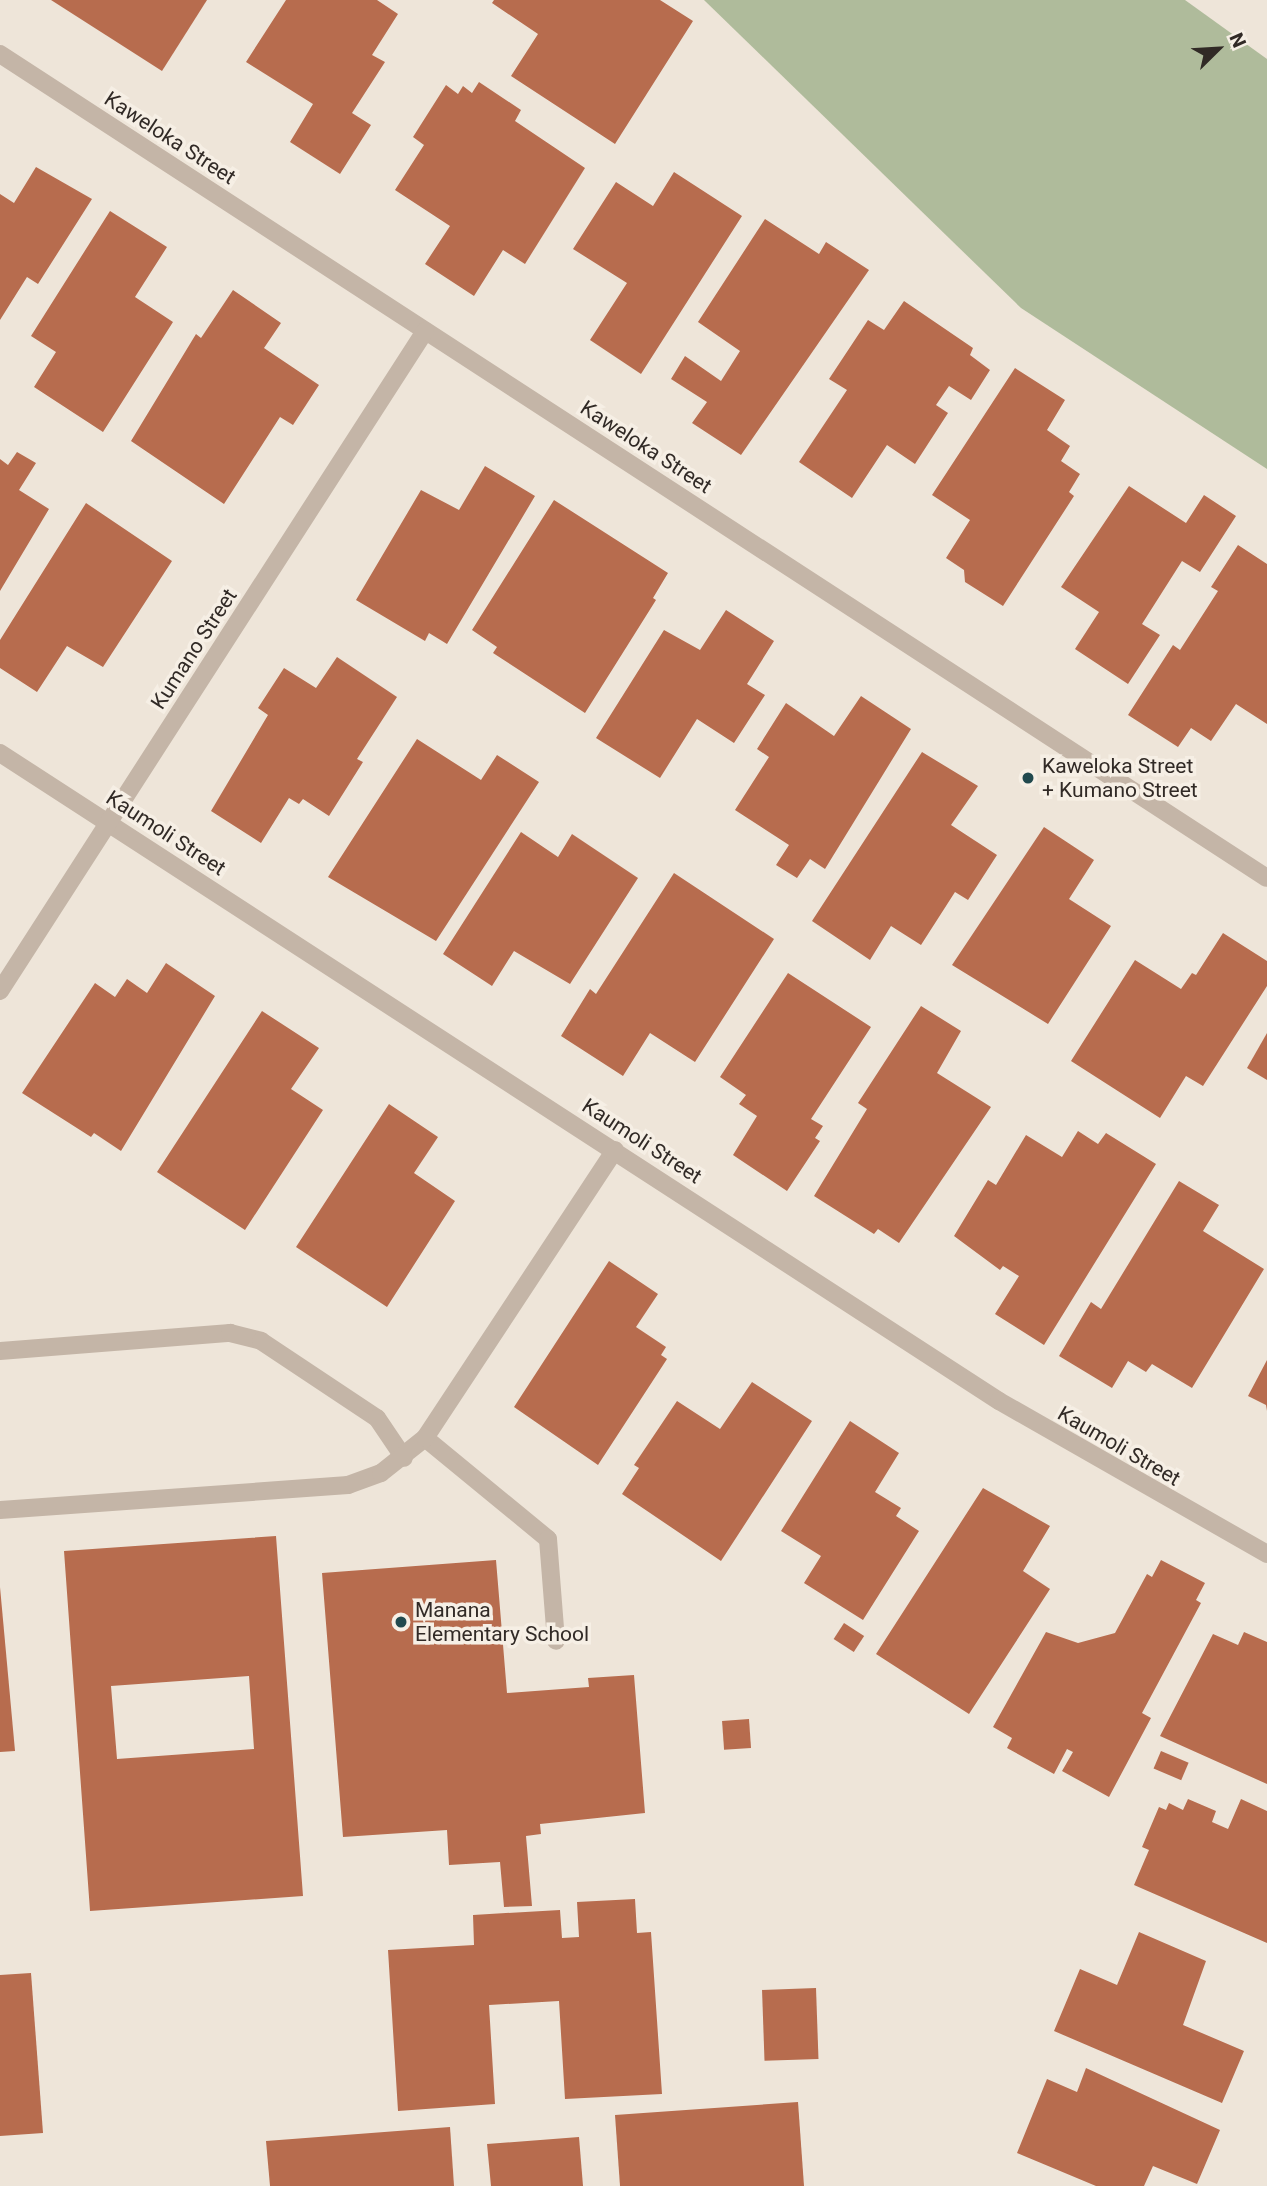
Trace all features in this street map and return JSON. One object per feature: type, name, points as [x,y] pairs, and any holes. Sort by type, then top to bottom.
[{"type":"street","name":"Kaweloka Street","points":[[0,54],[1267,878]]},
{"type":"street","name":"Kumano Street","points":[[0,991],[425,331]]},
{"type":"street","name":"Kaumoli Street","points":[[0,752],[999,1402],[1267,1554]]},
{"type":"street","points":[[0,1510],[348,1485],[404,1458],[425,1438],[615,1150]]},
{"type":"street","points":[[0,1351],[230,1333],[261,1341],[377,1418],[404,1458]]},
{"type":"street","points":[[425,1438],[548,1539],[556,1641]]},
{"type":"green space","points":[[704,0],[1185,0],[1267,59],[1267,469],[1021,308]]},
{"type":"building","points":[[51,0],[207,0],[162,71]]},
{"type":"building","points":[[286,0],[377,0],[398,14],[372,55],[385,62],[352,113],[371,125],[340,174],[290,142],[313,104],[246,62]]},
{"type":"building","points":[[494,0],[660,0],[693,21],[615,144],[511,76],[538,34],[492,3]]},
{"type":"building","points":[[479,82],[521,110],[515,121],[585,168],[525,264],[503,250],[474,296],[425,264],[450,226],[395,190],[424,145],[413,137],[446,85],[458,94],[463,86],[472,93]]},
{"type":"building","points":[[36,167],[92,199],[38,284],[27,277],[0,320],[0,194],[14,203]]},
{"type":"building","points":[[674,172],[742,216],[641,374],[590,340],[627,283],[573,249],[616,182],[653,206]]},
{"type":"building","points":[[110,211],[167,247],[135,297],[173,322],[103,432],[34,387],[56,352],[31,336]]},
{"type":"building","points":[[765,219],[819,254],[826,242],[869,270],[741,455],[692,423],[707,402],[671,379],[685,356],[721,381],[740,351],[698,322]]},
{"type":"building","points":[[233,290],[281,323],[264,348],[319,385],[293,425],[280,417],[224,504],[131,441],[196,334],[201,338]]},
{"type":"building","points":[[904,301],[973,348],[970,355],[990,370],[971,400],[949,386],[936,405],[948,413],[915,464],[887,445],[852,498],[799,462],[847,390],[829,379],[868,320],[884,330]]},
{"type":"building","points":[[1015,368],[1065,400],[1047,430],[1070,446],[1061,461],[1080,474],[1069,492],[1074,496],[1003,606],[965,582],[964,570],[946,558],[970,520],[932,495]]},
{"type":"building","points":[[17,452],[36,463],[19,490],[49,509],[0,591],[0,459],[8,465]]},
{"type":"building","points":[[485,466],[535,496],[447,644],[429,633],[425,641],[356,600],[421,490],[459,510]]},
{"type":"building","points":[[1129,486],[1186,523],[1204,495],[1236,516],[1200,572],[1182,561],[1142,624],[1160,635],[1128,684],[1075,649],[1099,612],[1061,587]]},
{"type":"building","points":[[554,500],[668,573],[653,598],[656,600],[585,713],[493,653],[497,647],[472,630]]},
{"type":"building","points":[[86,503],[172,561],[103,667],[67,646],[37,692],[0,668],[0,640]]},
{"type":"building","points":[[1238,545],[1267,564],[1267,724],[1236,704],[1211,741],[1191,728],[1178,747],[1128,715],[1173,645],[1180,650],[1218,591],[1211,587]]},
{"type":"building","points":[[726,610],[774,641],[747,684],[765,695],[734,743],[697,719],[660,778],[596,738],[664,630],[700,650]]},
{"type":"building","points":[[337,657],[397,697],[357,759],[363,762],[329,816],[303,799],[299,804],[289,798],[261,843],[211,811],[268,715],[258,708],[284,668],[316,688]]},
{"type":"building","points":[[861,696],[911,729],[825,869],[810,859],[797,878],[776,865],[789,845],[735,810],[769,757],[757,749],[786,703],[834,736]]},
{"type":"building","points":[[417,739],[481,780],[497,755],[539,782],[436,941],[328,877]]},
{"type":"building","points":[[922,752],[978,786],[951,825],[997,855],[968,900],[955,892],[921,945],[891,926],[870,960],[812,921]]},
{"type":"building","points":[[1044,827],[1094,860],[1069,899],[1111,926],[1048,1024],[952,965]]},
{"type":"building","points":[[521,832],[558,857],[572,834],[638,878],[570,984],[514,951],[492,986],[443,954]]},
{"type":"building","points":[[674,873],[774,939],[695,1062],[650,1033],[623,1076],[561,1036],[590,989],[596,994]]},
{"type":"building","points":[[1223,933],[1267,961],[1267,986],[1203,1086],[1186,1076],[1160,1118],[1071,1061],[1135,960],[1181,989],[1192,973],[1196,975]]},
{"type":"building","points":[[166,963],[215,996],[121,1151],[94,1133],[91,1137],[22,1093],[95,983],[115,997],[127,979],[147,993]]},
{"type":"building","points":[[788,973],[871,1027],[811,1119],[823,1126],[815,1138],[820,1141],[787,1191],[733,1155],[757,1116],[739,1104],[746,1095],[720,1077]]},
{"type":"building","points":[[921,1006],[961,1031],[937,1073],[991,1107],[899,1243],[878,1229],[874,1234],[814,1196],[867,1109],[858,1103]]},
{"type":"building","points":[[262,1011],[319,1048],[291,1089],[323,1110],[245,1230],[157,1172]]},
{"type":"building","points":[[1267,1033],[1267,1080],[1247,1068]]},
{"type":"building","points":[[389,1104],[438,1137],[414,1173],[455,1201],[387,1307],[296,1247]]},
{"type":"building","points":[[1078,1131],[1098,1144],[1106,1133],[1156,1164],[1044,1345],[995,1314],[1019,1276],[1003,1266],[1000,1270],[954,1236],[988,1180],[996,1185],[1026,1135],[1062,1157]]},
{"type":"building","points":[[1179,1181],[1219,1205],[1203,1231],[1264,1269],[1192,1388],[1152,1364],[1146,1372],[1128,1361],[1112,1388],[1059,1356],[1091,1302],[1101,1309]]},
{"type":"building","points":[[609,1261],[658,1294],[636,1327],[666,1347],[661,1355],[667,1359],[598,1465],[514,1407]]},
{"type":"building","points":[[1267,1360],[1267,1411],[1266,1405],[1248,1396]]},
{"type":"building","points":[[752,1382],[812,1421],[721,1561],[622,1494],[639,1468],[634,1465],[677,1401],[720,1429]]},
{"type":"building","points":[[850,1421],[899,1453],[875,1492],[901,1508],[896,1516],[919,1531],[863,1620],[804,1583],[821,1556],[781,1531]]},
{"type":"building","points":[[983,1488],[1050,1526],[1023,1571],[1050,1589],[969,1714],[876,1654]]},
{"type":"building","points":[[276,1536],[303,1896],[90,1911],[64,1551]],"holes":[[[249,1676],[254,1749],[117,1759],[111,1686]]]},
{"type":"building","points":[[496,1560],[507,1693],[589,1687],[588,1678],[634,1675],[645,1813],[540,1824],[541,1834],[526,1836],[532,1906],[504,1907],[500,1862],[449,1865],[447,1830],[343,1837],[322,1573]]},
{"type":"building","points":[[1161,1560],[1205,1583],[1196,1600],[1201,1603],[1142,1713],[1151,1718],[1109,1797],[1062,1771],[1073,1752],[1067,1749],[1054,1774],[1007,1748],[1012,1738],[993,1727],[1046,1632],[1078,1643],[1115,1633],[1147,1574],[1152,1577]]},
{"type":"building","points":[[0,1587],[15,1751],[0,1752]]},
{"type":"building","points":[[844,1623],[864,1636],[854,1652],[834,1639]]},
{"type":"building","points":[[1244,1632],[1267,1642],[1267,1784],[1160,1736],[1213,1634],[1238,1645]]},
{"type":"building","points":[[749,1719],[751,1748],[724,1750],[722,1721]]},
{"type":"building","points":[[1161,1751],[1189,1763],[1181,1780],[1154,1768]]},
{"type":"building","points":[[1188,1799],[1216,1811],[1212,1822],[1228,1829],[1241,1799],[1267,1811],[1267,1943],[1134,1885],[1149,1850],[1142,1847],[1159,1807],[1166,1810],[1169,1803],[1183,1810]]},
{"type":"building","points":[[635,1899],[637,1933],[651,1932],[662,2094],[565,2099],[559,2001],[489,2005],[495,2104],[398,2111],[388,1950],[474,1945],[473,1915],[560,1910],[562,1938],[579,1937],[577,1902]]},
{"type":"building","points":[[1139,1932],[1206,1961],[1183,2025],[1244,2051],[1222,2103],[1054,2031],[1080,1969],[1117,1985]]},
{"type":"building","points":[[31,1973],[43,2133],[0,2136],[0,1975]]},
{"type":"building","points":[[816,1988],[818,2059],[765,2061],[762,1990]]},
{"type":"building","points":[[1086,2068],[1220,2130],[1197,2184],[1153,2166],[1144,2186],[1096,2186],[1017,2153],[1047,2079],[1077,2092]]},
{"type":"building","points":[[798,2102],[804,2186],[620,2186],[615,2115]]},
{"type":"building","points":[[450,2127],[454,2186],[270,2186],[266,2141]]},
{"type":"building","points":[[579,2137],[583,2186],[491,2186],[487,2144]]},
{"type":"place","name":"Kaweloka Street + Kumano Street","points":[[1028,778]]},
{"type":"place","name":"Manana Elementary School","points":[[401,1622]]}]
